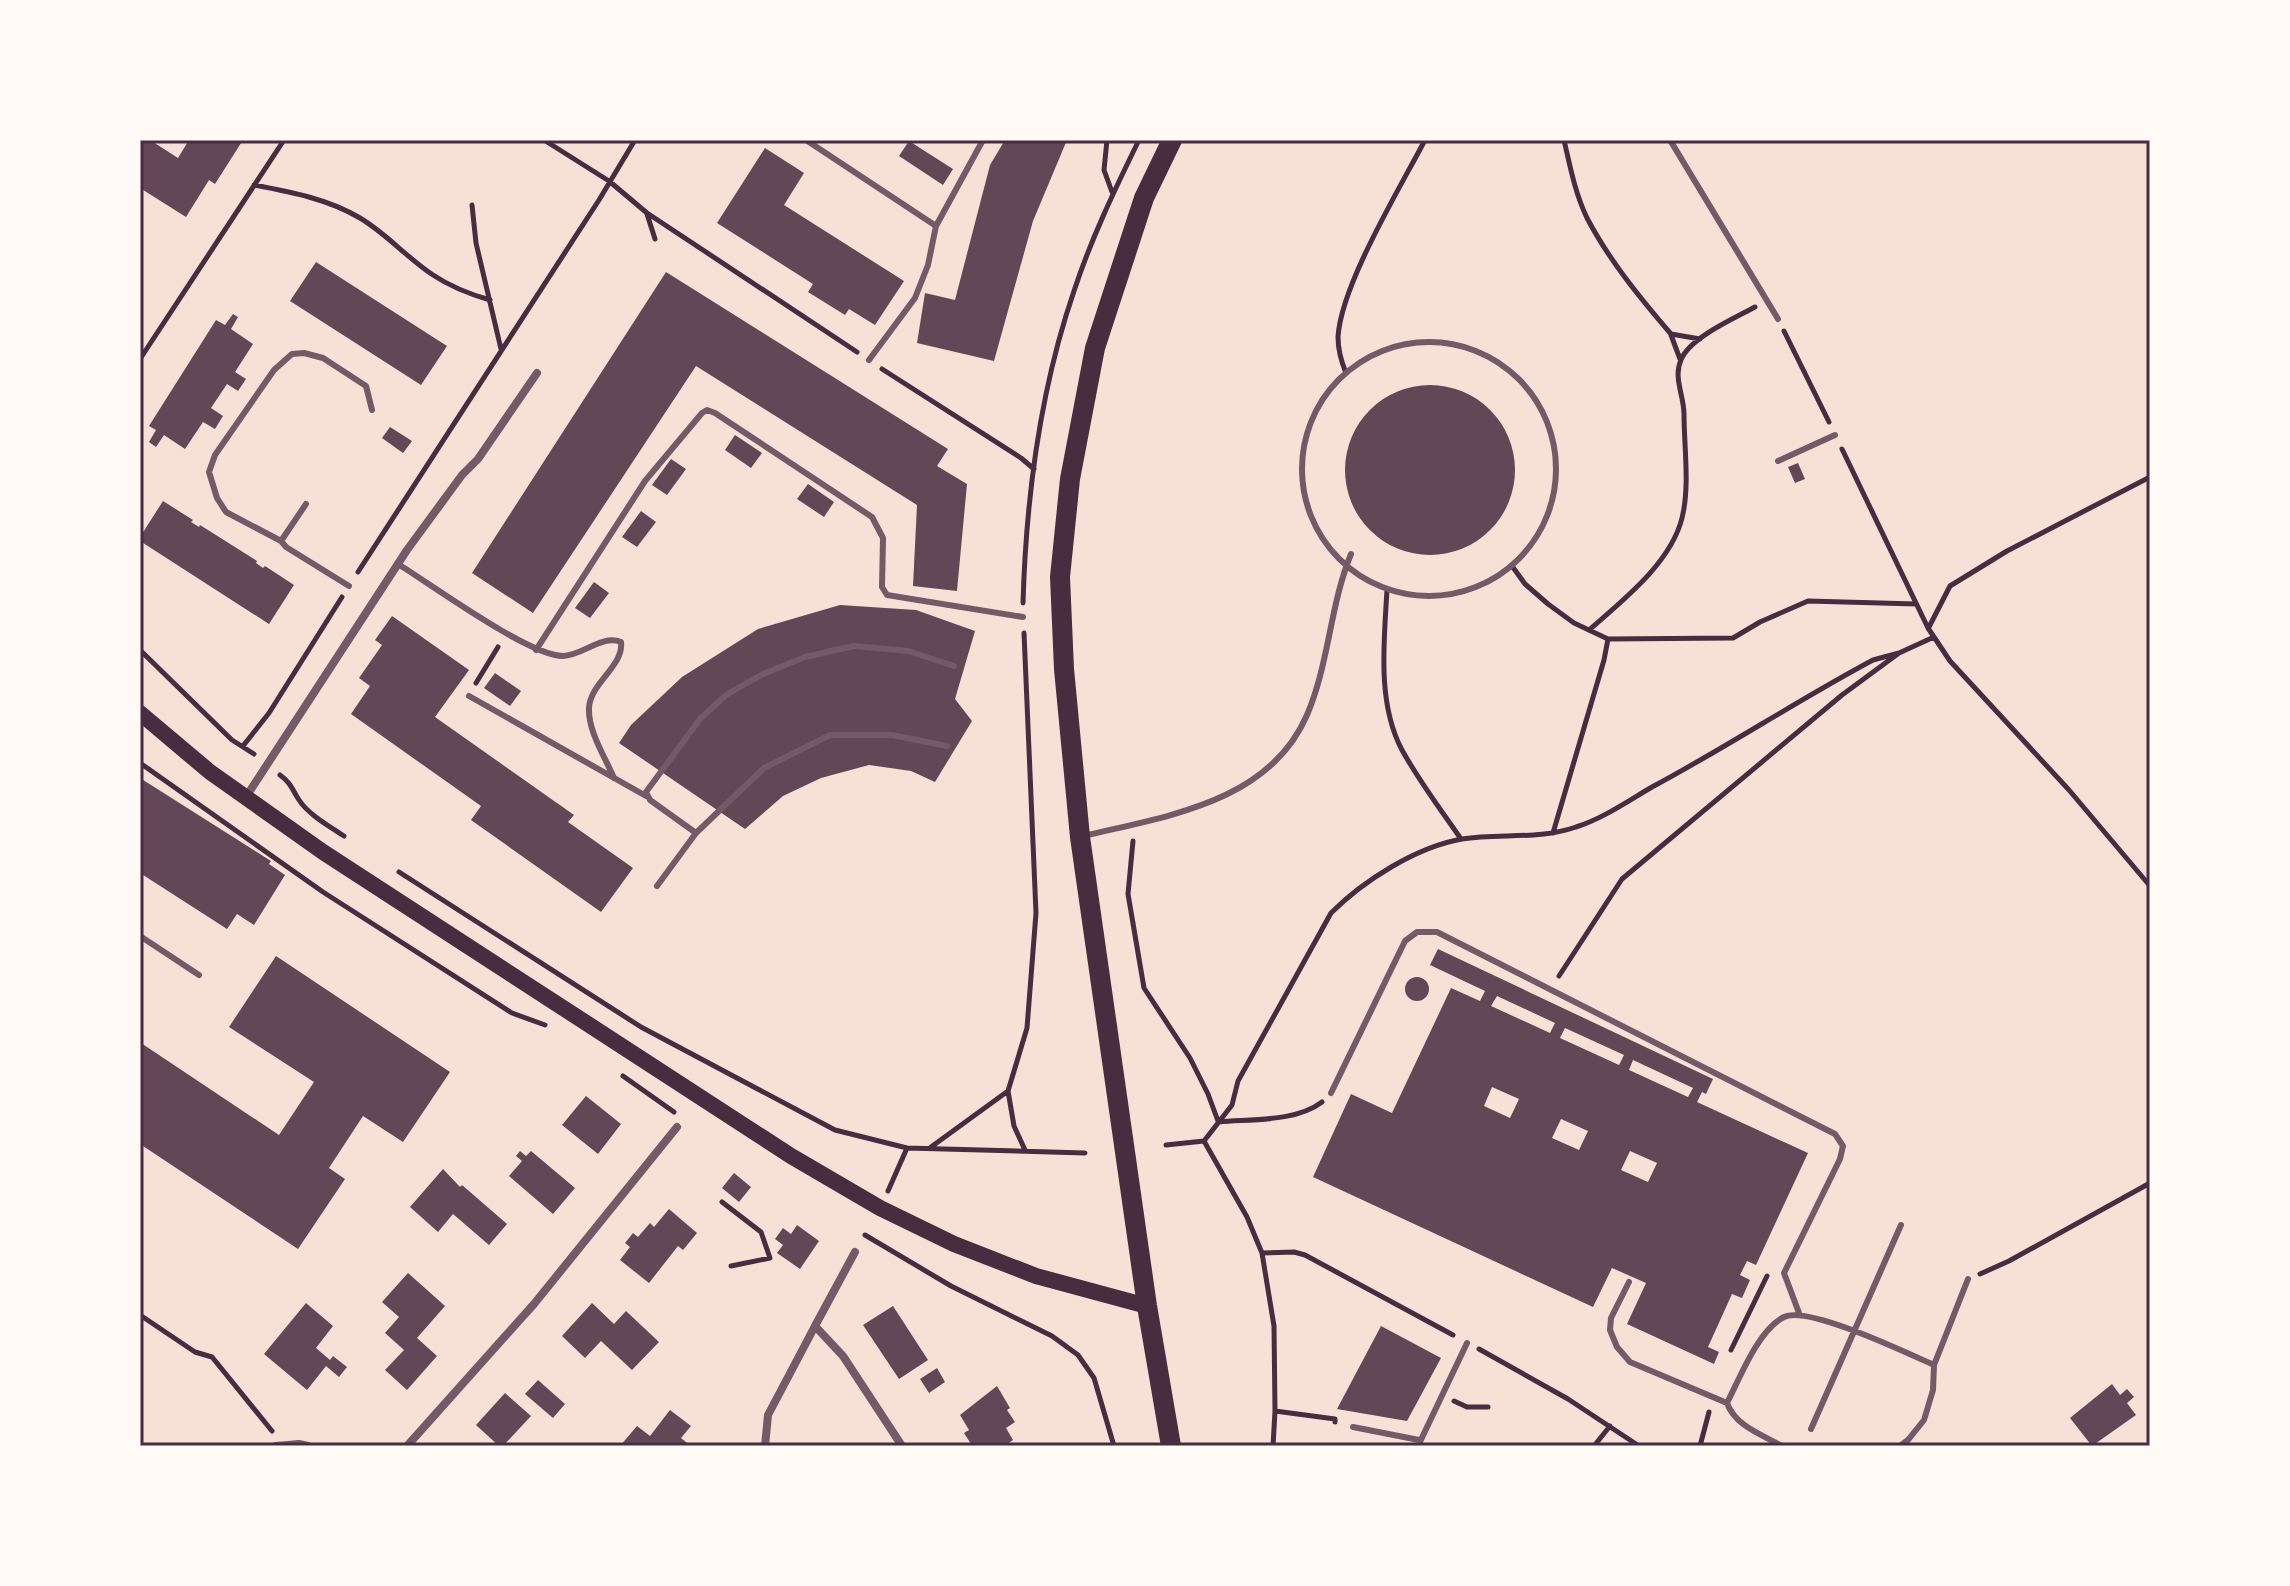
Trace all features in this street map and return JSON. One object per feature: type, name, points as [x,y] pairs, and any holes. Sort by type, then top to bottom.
[{"type":"main road","points":[[1171,1446],[1147,1306],[1080,837],[1064,669],[1060,577],[1075,449],[1095,348],[1144,198],[1172,140]]},
{"type":"main road","points":[[1144,198],[1179,140]]},
{"type":"main road","points":[[140,713],[210,772],[323,852],[791,1156],[880,1208],[954,1244],[1036,1276],[1147,1306]]},
{"type":"street","points":[[246,797],[398,564],[462,475],[478,459],[537,373]]},
{"type":"street","points":[[407,1446],[534,1304],[677,1127]]},
{"type":"street","points":[[765,1446],[768,1415],[855,1252]]},
{"type":"street","points":[[815,1326],[843,1356],[902,1446]]},
{"type":"street","points":[[280,1445],[308,1446]]},
{"type":"lane","points":[[806,140],[936,226]]},
{"type":"lane","points":[[869,360],[915,298],[928,265],[936,226],[983,140]]},
{"type":"lane","points":[[1670,140],[1778,319]]},
{"type":"lane","points":[[1418,342],[1458,345],[1495,360],[1526,386],[1547,420],[1553,439],[1556,459],[1554,499],[1538,536],[1512,566],[1474,589],[1431,597],[1387,590],[1346,567],[1323,542],[1307,508],[1301,471],[1306,435],[1321,401],[1346,373],[1379,352],[1418,342]]},
{"type":"lane","points":[[349,586],[281,541],[226,512],[217,498],[209,472],[215,455],[274,370],[292,354],[304,353],[323,358],[366,386],[372,410]]},
{"type":"lane","points":[[536,650],[645,481],[707,410],[872,517],[883,538],[882,587],[887,595],[1023,617]]},
{"type":"lane","points":[[1778,461],[1835,435]]},
{"type":"lane","points":[[281,541],[306,504]]},
{"type":"lane","points":[[1080,837],[1193,809],[1227,796],[1264,772],[1288,746],[1307,715],[1351,554]]},
{"type":"lane","points":[[398,564],[536,650],[565,657],[611,640],[621,642],[620,653],[590,697],[588,710],[590,723],[614,778]]},
{"type":"lane","points":[[646,796],[649,786],[700,719],[726,695],[776,669],[805,657],[854,646],[908,651],[954,666]]},
{"type":"lane","points":[[469,696],[646,796],[696,833]]},
{"type":"lane","points":[[657,886],[696,833],[764,768],[830,735],[892,735],[947,746]]},
{"type":"lane","points":[[1331,1093],[1405,941],[1417,932],[1437,932],[1835,1134],[1843,1146],[1840,1159],[1784,1273],[1799,1313]]},
{"type":"lane","points":[[140,936],[199,975]]},
{"type":"lane","points":[[1811,1429],[1901,1225]]},
{"type":"lane","points":[[1900,1446],[1924,1420],[1933,1390],[1934,1365],[1968,1279]]},
{"type":"lane","points":[[1629,1282],[1611,1318],[1610,1330],[1617,1347],[1630,1362],[1727,1403],[1742,1424],[1782,1446]]},
{"type":"lane","points":[[1727,1403],[1765,1335],[1785,1316],[1799,1313],[1854,1331],[1934,1365]]},
{"type":"lane","points":[[1353,1427],[1419,1443],[1467,1343]]},
{"type":"path","points":[[140,359],[284,140]]},
{"type":"path","points":[[544,140],[609,181],[647,213],[1035,470]]},
{"type":"path","points":[[243,746],[269,713],[635,140]]},
{"type":"path","points":[[1107,140],[1104,170],[1113,193]]},
{"type":"path","points":[[1025,1150],[1014,1126],[1008,1091],[1027,1028],[1036,913],[1023,617],[1025,555],[1035,470],[1052,372],[1074,292],[1113,193],[1139,140]]},
{"type":"path","points":[[1346,373],[1338,344],[1345,304],[1363,260],[1425,140]]},
{"type":"path","points":[[1564,140],[1573,182],[1587,217],[1627,281],[1671,334],[1680,360],[1678,382],[1684,407],[1685,490],[1682,519],[1663,557],[1637,588],[1589,630]]},
{"type":"path","points":[[254,185],[324,201],[357,217],[431,274],[462,291],[490,300]]},
{"type":"path","points":[[472,205],[476,243],[501,350]]},
{"type":"path","points":[[647,213],[655,239]]},
{"type":"path","points":[[1680,360],[1700,339],[1766,300]]},
{"type":"path","points":[[1778,319],[1928,628],[1950,661],[2069,790],[2150,886]]},
{"type":"path","points":[[1671,334],[1700,339]]},
{"type":"path","points":[[1928,628],[1950,586],[2007,551],[2150,477]]},
{"type":"path","points":[[1512,566],[1525,584],[1548,604],[1574,623],[1608,639],[1733,638],[1760,622],[1808,601],[1916,604]]},
{"type":"path","points":[[1387,590],[1383,655],[1392,724],[1401,749],[1461,839]]},
{"type":"path","points":[[469,696],[507,632]]},
{"type":"path","points":[[1166,1145],[1204,1141],[1232,1105],[1238,1081],[1331,913],[1351,894],[1384,871],[1461,839],[1553,833],[1578,827],[1711,755],[1863,665],[1934,637]]},
{"type":"path","points":[[1553,833],[1608,639]]},
{"type":"path","points":[[140,650],[215,725],[292,785],[299,800],[312,814],[347,838]]},
{"type":"path","points":[[1550,990],[1622,879],[1842,695],[1899,653]]},
{"type":"path","points":[[140,763],[323,892],[512,1013],[551,1027]]},
{"type":"path","points":[[1131,825],[1133,841],[1128,894],[1144,988],[1190,1058],[1218,1122]]},
{"type":"path","points":[[392,868],[641,1027],[835,1130],[907,1148],[1085,1153]]},
{"type":"path","points":[[611,1068],[684,1118]]},
{"type":"path","points":[[930,1148],[1008,1091]]},
{"type":"path","points":[[1218,1122],[1303,1112],[1313,1109],[1331,1093]]},
{"type":"path","points":[[1204,1141],[1247,1217],[1262,1253],[1274,1326],[1273,1446]]},
{"type":"path","points":[[1968,1279],[2009,1261],[2150,1183]]},
{"type":"path","points":[[722,1202],[761,1232],[770,1258],[731,1266]]},
{"type":"path","points":[[864,1235],[951,1286],[1052,1336],[1078,1355],[1094,1378],[1114,1446]]},
{"type":"path","points":[[1728,1357],[1768,1273]]},
{"type":"path","points":[[140,1315],[195,1352],[212,1357],[280,1445]]},
{"type":"path","points":[[1442,1395],[1467,1407],[1488,1407]]},
{"type":"path","points":[[1700,1446],[1714,1397]]},
{"type":"path","points":[[1275,1411],[1335,1419],[1334,1433]]},
{"type":"path","points":[[1594,1446],[1610,1426]]},
{"type":"building","points":[[140,140],[150,140],[178,158],[189,140],[243,140],[215,184],[209,180],[186,217],[140,188]]},
{"type":"building","points":[[1005,140],[1067,140],[1033,221],[994,361],[917,343],[925,293],[955,300],[990,165]]},
{"type":"building","points":[[909,141],[953,169],[943,185],[899,156]]},
{"type":"building","points":[[765,148],[804,173],[784,205],[904,281],[875,325],[849,309],[845,315],[808,292],[813,284],[717,223]]},
{"type":"building","points":[[316,262],[447,346],[421,385],[290,301]]},
{"type":"building","points":[[666,272],[948,449],[937,466],[967,484],[957,591],[913,586],[917,505],[696,366],[533,613],[472,573]]},
{"type":"building","points":[[233,314],[238,317],[231,329],[253,344],[235,372],[246,379],[238,391],[227,384],[211,408],[223,416],[215,429],[203,422],[185,449],[164,435],[156,447],[149,442],[156,430],[149,426],[216,320],[225,325]]},
{"type":"building","points":[[1430,385],[1463,391],[1490,410],[1509,437],[1515,470],[1509,503],[1490,530],[1463,549],[1430,555],[1397,549],[1370,530],[1351,503],[1345,470],[1351,437],[1370,410],[1397,391]]},
{"type":"building","points":[[390,427],[412,441],[403,453],[382,438]]},
{"type":"building","points":[[735,435],[762,453],[751,468],[725,450]]},
{"type":"building","points":[[671,459],[686,469],[667,495],[652,485]]},
{"type":"building","points":[[1798,463],[1805,479],[1795,483],[1788,467]]},
{"type":"building","points":[[808,484],[834,502],[824,517],[797,499]]},
{"type":"building","points":[[163,501],[193,520],[191,522],[294,585],[269,624],[140,541]]},
{"type":"building","points":[[641,511],[656,522],[637,547],[622,537]]},
{"type":"building","points":[[594,582],[609,593],[590,618],[575,608]]},
{"type":"building","points":[[840,605],[916,610],[975,631],[955,699],[972,721],[935,782],[911,771],[869,765],[821,778],[783,796],[745,829],[619,743],[631,725],[682,677],[758,629]]},
{"type":"building","points":[[392,616],[469,670],[435,717],[574,815],[568,822],[633,868],[601,912],[471,820],[481,806],[351,714],[370,686],[359,678],[382,645],[375,640]]},
{"type":"building","points":[[495,673],[521,691],[510,706],[484,688]]},
{"type":"building","points":[[140,778],[271,861],[269,864],[285,875],[254,925],[237,914],[227,929],[140,873]]},
{"type":"building","points":[[1438,949],[1713,1079],[1706,1094],[1702,1092],[1697,1102],[1808,1153],[1756,1265],[1747,1261],[1740,1275],[1750,1280],[1742,1298],[1732,1294],[1708,1347],[1719,1352],[1714,1364],[1627,1324],[1646,1283],[1612,1268],[1593,1307],[1313,1177],[1351,1094],[1392,1113],[1451,988],[1480,1001],[1485,991],[1430,965]],"holes":[[[1497,996],[1555,1023],[1550,1033],[1491,1006]],[[1565,1028],[1624,1055],[1619,1065],[1560,1038]],[[1633,1060],[1693,1088],[1688,1097],[1629,1070]],[[1492,1087],[1519,1099],[1510,1118],[1484,1106]],[[1561,1119],[1588,1131],[1579,1150],[1552,1138]],[[1630,1151],[1657,1163],[1648,1182],[1621,1170]]]},
{"type":"building","points":[[276,956],[450,1072],[403,1142],[363,1116],[329,1168],[345,1179],[298,1249],[140,1144],[141,1043],[279,1135],[314,1082],[229,1027]]},
{"type":"building","points":[[1417,977],[1426,980],[1429,989],[1426,998],[1417,1001],[1408,998],[1405,989],[1408,980]]},
{"type":"building","points":[[586,1096],[621,1124],[598,1154],[562,1125]]},
{"type":"building","points":[[520,1151],[526,1156],[531,1151],[575,1188],[553,1214],[509,1176],[522,1161],[516,1156]]},
{"type":"building","points":[[443,1169],[460,1187],[462,1185],[507,1224],[489,1245],[453,1214],[438,1232],[410,1207]]},
{"type":"building","points":[[734,1173],[751,1187],[739,1202],[722,1188]]},
{"type":"building","points":[[669,1209],[697,1233],[683,1250],[678,1246],[649,1283],[620,1260],[630,1247],[625,1243],[633,1233],[638,1237],[650,1223],[654,1227]]},
{"type":"building","points":[[797,1225],[819,1241],[800,1269],[777,1253],[783,1245],[775,1239],[783,1228],[791,1234]]},
{"type":"building","points":[[408,1273],[445,1306],[417,1338],[437,1356],[407,1390],[385,1370],[404,1350],[385,1333],[399,1317],[382,1302]]},
{"type":"building","points":[[306,1303],[333,1326],[316,1348],[330,1360],[333,1356],[347,1367],[339,1377],[326,1366],[307,1390],[264,1354]]},
{"type":"building","points":[[592,1303],[614,1324],[626,1311],[659,1342],[632,1370],[601,1341],[585,1358],[562,1336]]},
{"type":"building","points":[[893,1306],[928,1360],[899,1379],[863,1325]]},
{"type":"building","points":[[1381,1326],[1441,1358],[1407,1421],[1337,1409]]},
{"type":"building","points":[[937,1368],[945,1382],[929,1393],[920,1379]]},
{"type":"building","points":[[538,1380],[565,1404],[553,1418],[525,1394]]},
{"type":"building","points":[[2112,1384],[2120,1395],[2127,1389],[2134,1397],[2127,1403],[2136,1415],[2092,1446],[2070,1418]]},
{"type":"building","points":[[997,1386],[1015,1422],[1006,1428],[1013,1440],[1004,1446],[968,1446],[971,1444],[964,1433],[969,1430],[960,1415]]},
{"type":"building","points":[[505,1393],[531,1416],[503,1446],[499,1446],[476,1425]]},
{"type":"building","points":[[670,1410],[691,1426],[681,1438],[691,1446],[620,1446],[637,1426],[650,1436]]}]
